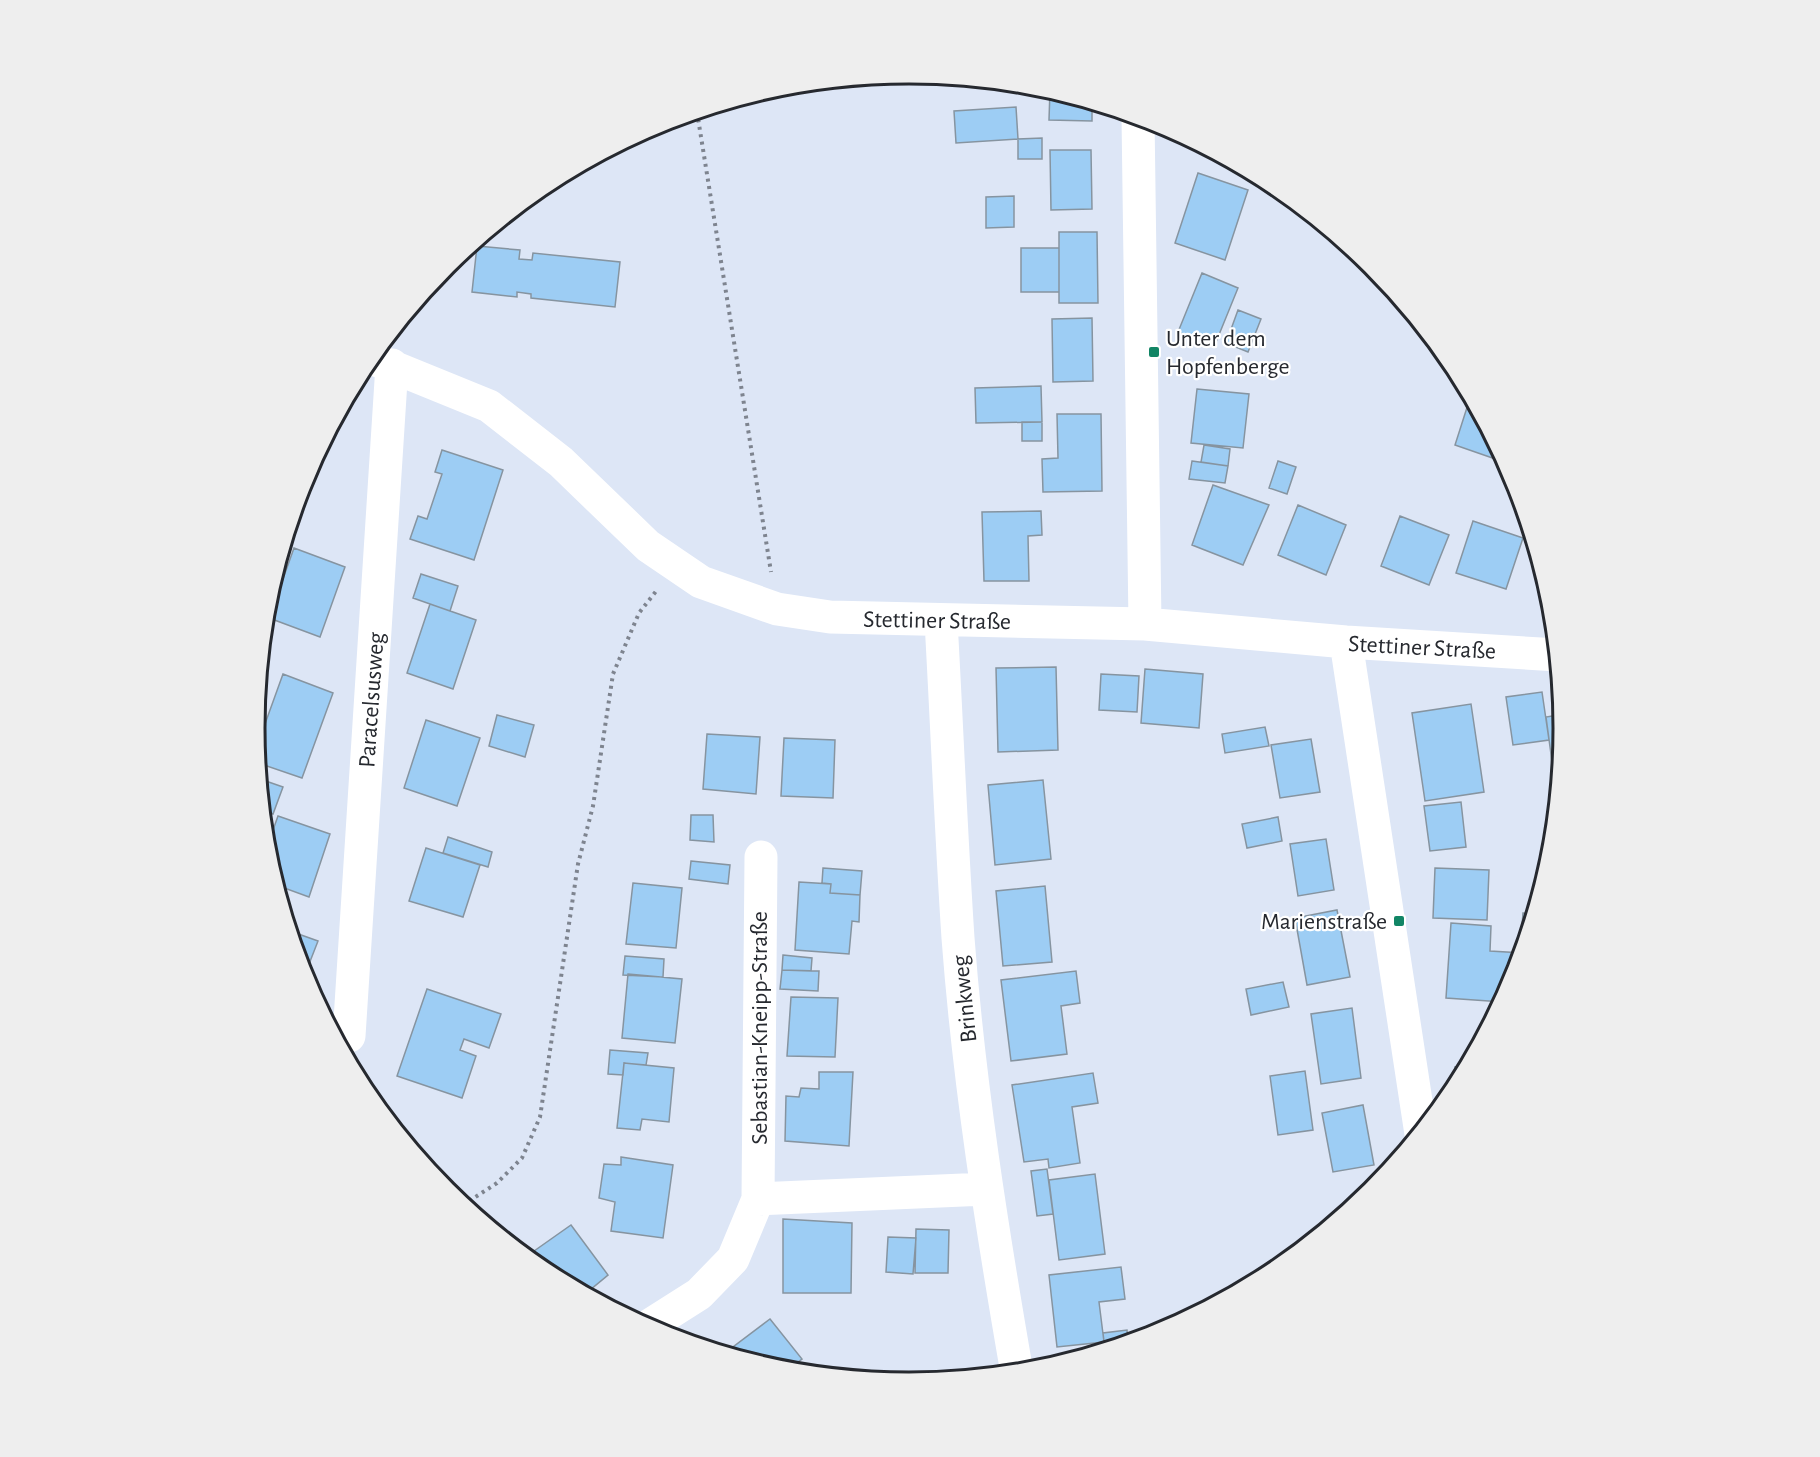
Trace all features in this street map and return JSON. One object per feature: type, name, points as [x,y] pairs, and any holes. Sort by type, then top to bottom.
[{"type":"street","points":[[1138,126],[1145,624]]},
{"type":"street","name":"Stettiner Straße","points":[[381,362],[489,406],[561,462],[648,546],[702,582],[777,609],[830,617],[1145,624],[1346,642],[1550,655]]},
{"type":"street","name":"Paracelsusweg","points":[[349,1036],[381,362]]},
{"type":"street","name":"Brinkweg","points":[[941,621],[958,939],[986,1189],[1015,1364]]},
{"type":"street","points":[[1346,642],[1419,1123]]},
{"type":"street","name":"Sebastian-Kneipp-Straße","points":[[656,1321],[699,1294],[733,1259],[758,1199],[761,857]]},
{"type":"street","points":[[758,1199],[986,1189]]},
{"type":"path","points":[[698,120],[777,609]]},
{"type":"path","points":[[471,1200],[497,1183],[522,1158],[540,1117],[578,864],[593,806],[613,674],[639,613],[676,564]]},
{"type":"building","points":[[1050,99],[1092,110],[1092,121],[1049,120]]},
{"type":"building","points":[[1016,107],[1018,139],[956,143],[954,111]]},
{"type":"building","points":[[1042,138],[1042,159],[1018,159],[1018,139]]},
{"type":"building","points":[[1050,150],[1091,150],[1092,209],[1051,210]]},
{"type":"building","points":[[1198,173],[1248,190],[1225,260],[1175,243]]},
{"type":"building","points":[[1014,196],[1014,227],[986,228],[986,197]]},
{"type":"building","points":[[1059,232],[1097,232],[1098,303],[1059,303]]},
{"type":"building","points":[[482,246],[520,250],[519,259],[532,260],[533,253],[620,262],[615,307],[531,298],[531,294],[517,292],[517,297],[472,292],[476,252]]},
{"type":"building","points":[[1021,248],[1059,248],[1059,292],[1021,292]]},
{"type":"building","points":[[1202,273],[1238,288],[1214,347],[1178,332]]},
{"type":"building","points":[[1238,310],[1261,319],[1248,352],[1226,343]]},
{"type":"building","points":[[1092,318],[1093,381],[1053,382],[1052,319]]},
{"type":"building","points":[[1041,386],[1042,422],[976,423],[975,388]]},
{"type":"building","points":[[1197,389],[1249,394],[1243,448],[1191,443]]},
{"type":"building","points":[[1468,405],[1495,459],[1455,445]]},
{"type":"building","points":[[1057,414],[1101,414],[1102,491],[1043,492],[1042,459],[1058,458]]},
{"type":"building","points":[[1022,422],[1042,422],[1042,441],[1022,441]]},
{"type":"building","points":[[1204,445],[1230,449],[1228,466],[1201,462]]},
{"type":"building","points":[[442,450],[503,470],[474,560],[410,539],[418,516],[427,519],[442,474],[435,472]]},
{"type":"building","points":[[1192,461],[1228,466],[1225,483],[1189,479]]},
{"type":"building","points":[[1278,461],[1296,467],[1287,494],[1269,488]]},
{"type":"building","points":[[1213,485],[1269,505],[1243,565],[1192,545]]},
{"type":"building","points":[[1298,505],[1346,525],[1326,575],[1278,555]]},
{"type":"building","points":[[1041,511],[1042,535],[1028,536],[1029,581],[984,581],[982,512]]},
{"type":"building","points":[[1400,516],[1449,535],[1429,585],[1381,566]]},
{"type":"building","points":[[1473,521],[1523,538],[1506,589],[1456,573]]},
{"type":"building","points":[[294,548],[345,567],[320,637],[275,620],[284,577]]},
{"type":"building","points":[[421,574],[458,586],[450,611],[413,598]]},
{"type":"building","points":[[430,604],[476,620],[453,689],[407,673]]},
{"type":"building","points":[[1056,667],[1058,750],[998,752],[996,668]]},
{"type":"building","points":[[1145,669],[1203,674],[1199,728],[1141,723]]},
{"type":"building","points":[[283,674],[333,693],[302,778],[267,766],[265,723]]},
{"type":"building","points":[[1101,674],[1139,676],[1137,712],[1099,710]]},
{"type":"building","points":[[1542,692],[1549,740],[1513,745],[1506,697]]},
{"type":"building","points":[[1471,704],[1484,792],[1425,801],[1412,713]]},
{"type":"building","points":[[497,715],[534,725],[525,757],[489,746]]},
{"type":"building","points":[[1554,716],[1553,769],[1546,717]]},
{"type":"building","points":[[426,720],[480,738],[457,806],[404,788]]},
{"type":"building","points":[[1265,727],[1269,746],[1225,753],[1222,734]]},
{"type":"building","points":[[707,734],[760,737],[756,794],[703,789]]},
{"type":"building","points":[[784,738],[835,740],[833,798],[781,796]]},
{"type":"building","points":[[1311,739],[1320,792],[1280,798],[1271,745]]},
{"type":"building","points":[[1043,780],[1051,859],[995,865],[988,785]]},
{"type":"building","points":[[268,782],[283,787],[273,814],[271,813]]},
{"type":"building","points":[[1461,802],[1466,847],[1430,851],[1424,806]]},
{"type":"building","points":[[691,815],[713,815],[714,842],[690,840]]},
{"type":"building","points":[[278,816],[330,834],[309,897],[286,888],[274,828]]},
{"type":"building","points":[[1278,817],[1282,841],[1247,848],[1242,824]]},
{"type":"building","points":[[448,837],[492,852],[488,867],[443,853]]},
{"type":"building","points":[[1326,839],[1334,890],[1298,896],[1290,844]]},
{"type":"building","points":[[426,848],[480,865],[463,917],[409,901]]},
{"type":"building","points":[[691,861],[730,865],[728,884],[689,879]]},
{"type":"building","points":[[823,868],[862,871],[860,895],[830,893],[831,884],[822,883]]},
{"type":"building","points":[[1435,868],[1489,870],[1487,920],[1433,918]]},
{"type":"building","points":[[799,882],[831,884],[830,893],[860,895],[859,922],[852,921],[849,954],[795,950]]},
{"type":"building","points":[[633,883],[682,888],[676,948],[626,944]]},
{"type":"building","points":[[1045,886],[1052,962],[1003,966],[996,891]]},
{"type":"building","points":[[1337,910],[1350,977],[1307,985],[1295,918]]},
{"type":"building","points":[[1523,913],[1527,913],[1522,931]]},
{"type":"building","points":[[1451,923],[1491,926],[1490,951],[1514,952],[1494,1001],[1446,998]]},
{"type":"building","points":[[299,934],[318,941],[310,962]]},
{"type":"building","points":[[783,955],[812,958],[811,971],[782,970]]},
{"type":"building","points":[[625,956],[664,959],[663,977],[623,975]]},
{"type":"building","points":[[782,970],[819,971],[818,991],[780,989]]},
{"type":"building","points":[[1076,971],[1080,1003],[1061,1006],[1067,1054],[1011,1061],[1001,980]]},
{"type":"building","points":[[628,974],[682,979],[675,1043],[622,1038]]},
{"type":"building","points":[[1283,982],[1289,1007],[1251,1015],[1246,989]]},
{"type":"building","points":[[427,989],[501,1014],[489,1048],[464,1039],[460,1050],[476,1056],[462,1098],[397,1076]]},
{"type":"building","points":[[791,997],[838,998],[835,1057],[787,1056]]},
{"type":"building","points":[[1352,1008],[1361,1078],[1321,1084],[1311,1014]]},
{"type":"building","points":[[610,1050],[648,1053],[646,1065],[624,1063],[623,1075],[608,1074]]},
{"type":"building","points":[[624,1063],[674,1068],[669,1122],[642,1119],[640,1130],[617,1128]]},
{"type":"building","points":[[1305,1071],[1313,1130],[1278,1135],[1270,1076]]},
{"type":"building","points":[[819,1072],[853,1072],[849,1146],[785,1141],[786,1096],[799,1097],[801,1088],[819,1089]]},
{"type":"building","points":[[1093,1073],[1098,1103],[1072,1107],[1080,1163],[1049,1168],[1048,1159],[1024,1162],[1012,1085]]},
{"type":"building","points":[[1363,1105],[1374,1165],[1333,1172],[1322,1113]]},
{"type":"building","points":[[621,1157],[673,1165],[663,1238],[611,1231],[615,1202],[599,1198],[604,1164],[621,1165]]},
{"type":"building","points":[[1047,1169],[1053,1214],[1037,1216],[1031,1171]]},
{"type":"building","points":[[1095,1174],[1105,1254],[1059,1260],[1049,1180]]},
{"type":"building","points":[[783,1219],[852,1223],[851,1293],[783,1293]]},
{"type":"building","points":[[571,1225],[608,1275],[591,1289],[534,1251]]},
{"type":"building","points":[[916,1229],[949,1230],[948,1273],[915,1273]]},
{"type":"building","points":[[888,1237],[916,1238],[913,1274],[886,1272]]},
{"type":"building","points":[[1121,1267],[1125,1299],[1099,1302],[1104,1342],[1057,1347],[1049,1275]]},
{"type":"building","points":[[770,1319],[802,1359],[797,1363],[784,1361],[732,1348]]},
{"type":"building","points":[[1127,1330],[1127,1335],[1104,1343],[1103,1333]]},
{"type":"place","name":"Unter dem Hopfenberge","points":[[1154,352]]},
{"type":"place","name":"Marienstraße","points":[[1399,921]]}]
